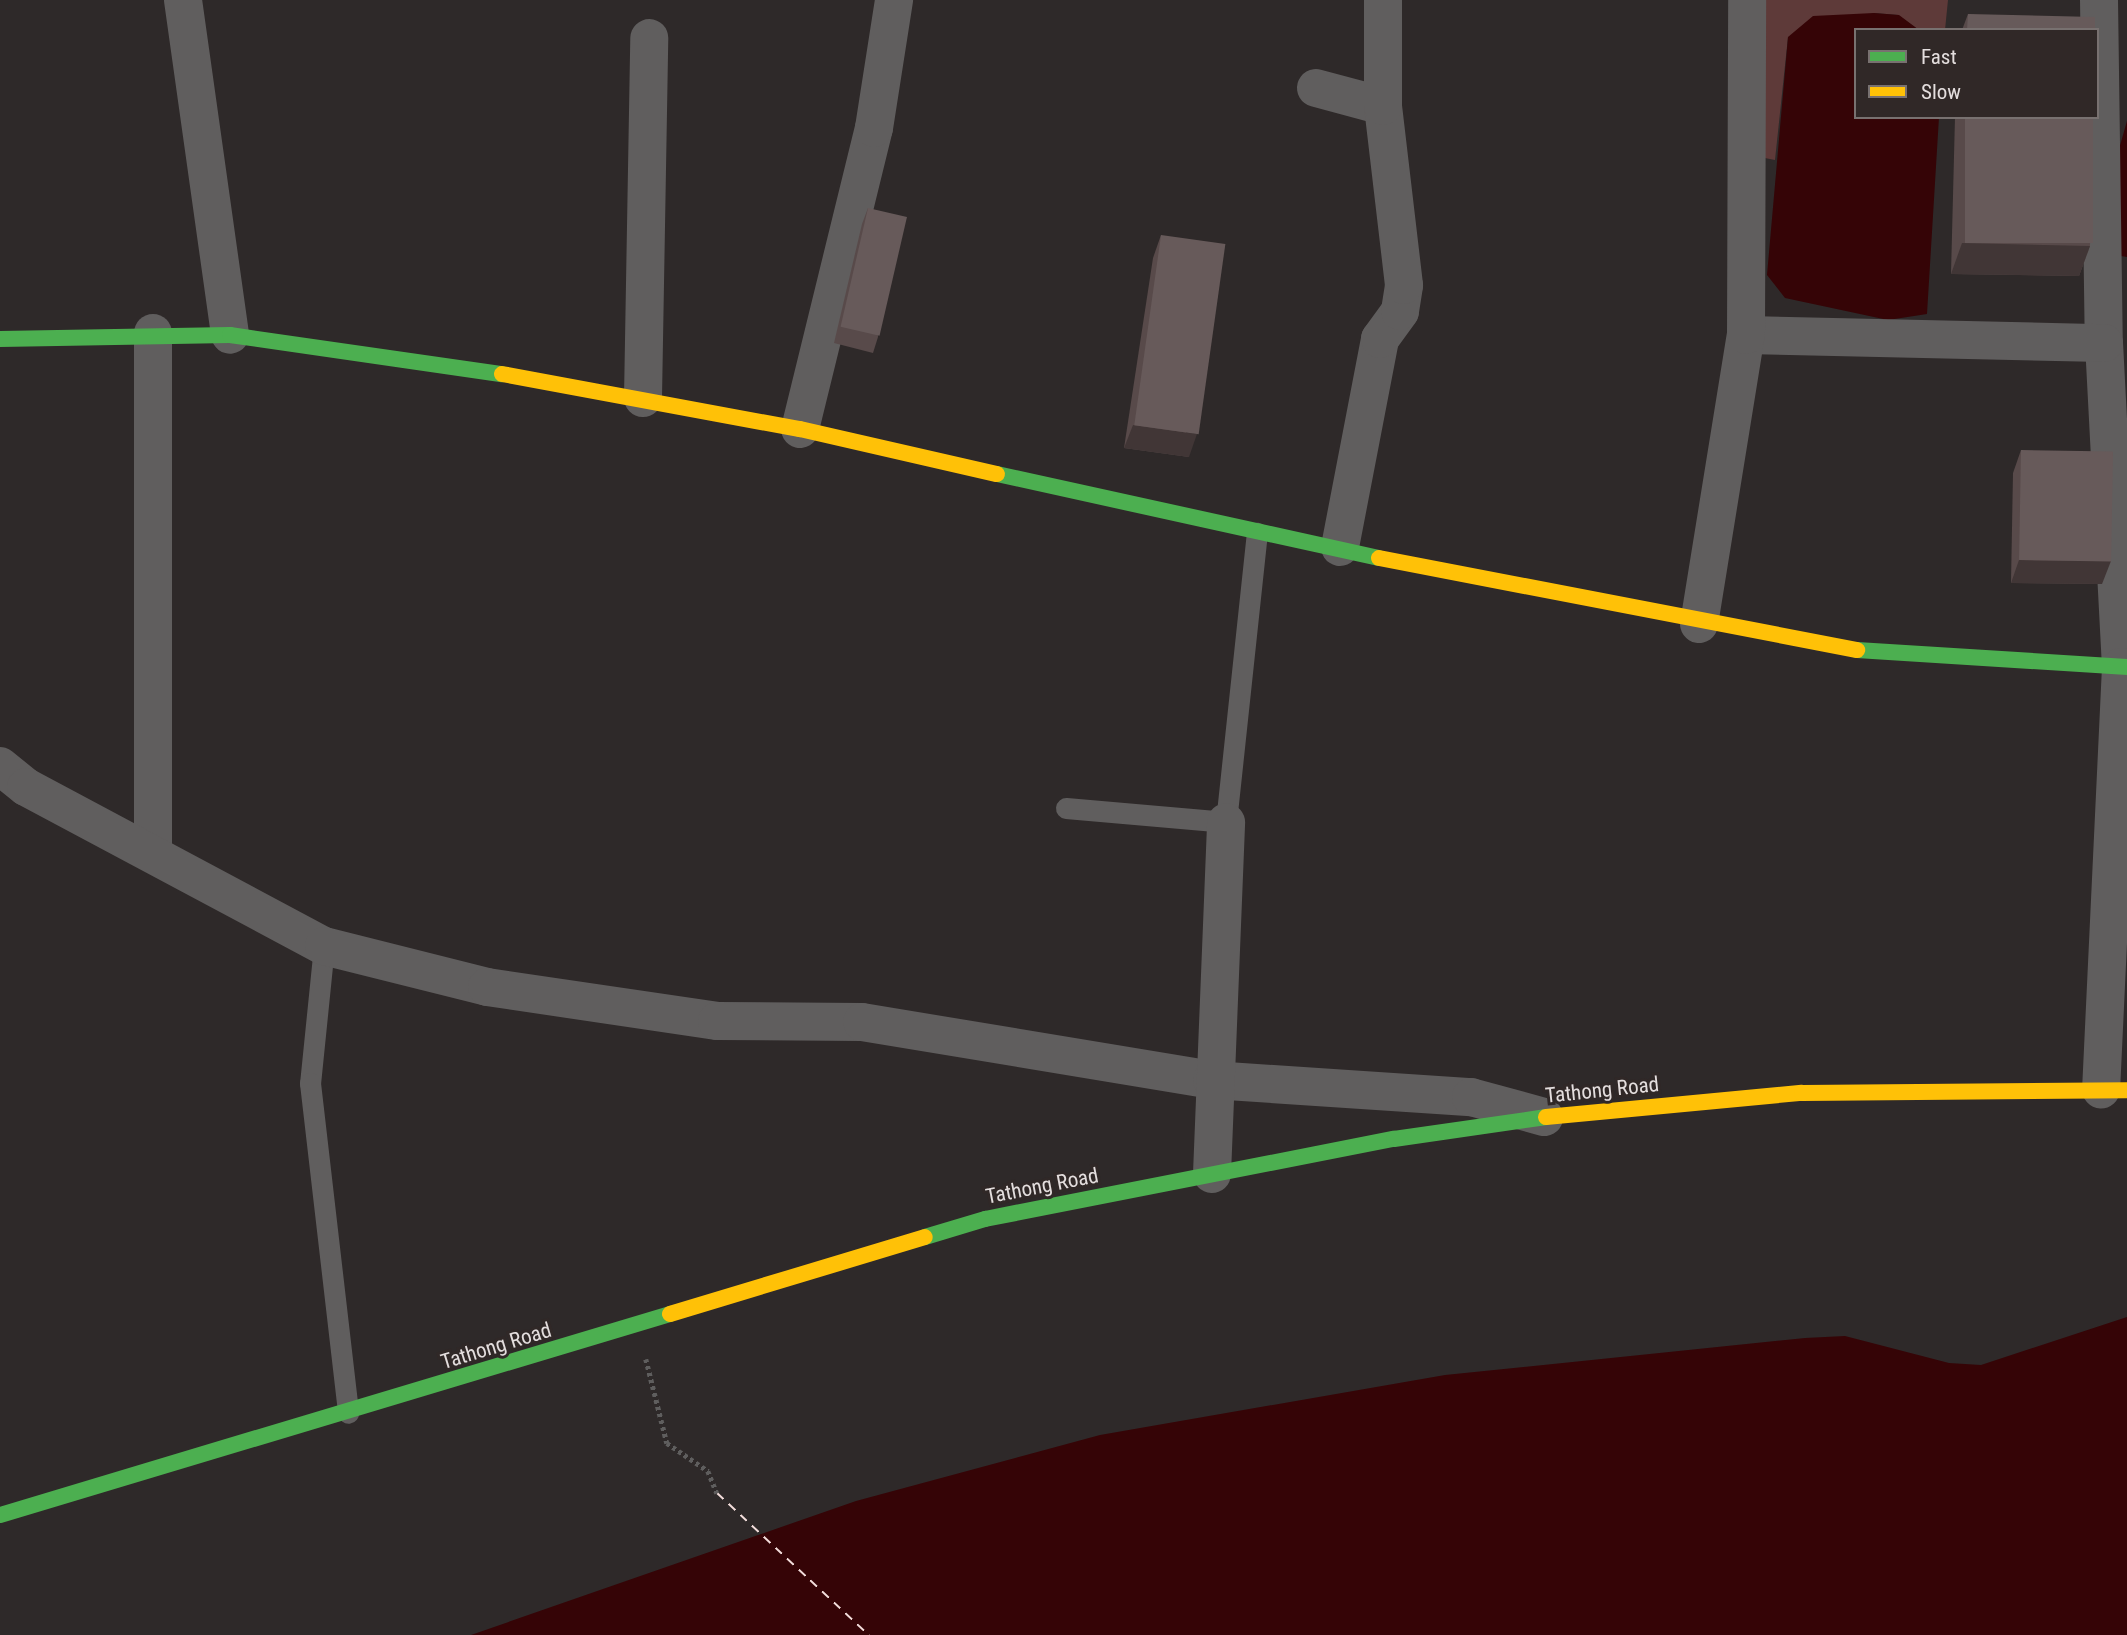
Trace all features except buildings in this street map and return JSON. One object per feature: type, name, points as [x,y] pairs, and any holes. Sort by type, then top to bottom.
[{"type":"main road","points":[[0,339],[153,333],[230,335],[643,398],[800,429],[1257,533],[1340,547],[1699,624],[1899,657],[2124,667]]},
{"type":"main road","name":"Tathong Road","points":[[0,1514],[348,1413],[985,1219],[1212,1174],[1544,1117],[1802,1093],[2114,1090]]},
{"type":"street","points":[[184,0],[230,335]]},
{"type":"street","points":[[800,429],[874,128],[894,0]]},
{"type":"street","points":[[1340,547],[1380,339],[1400,311],[1404,285],[1383,106],[1382,0]]},
{"type":"street","points":[[1699,624],[1746,335],[1747,0]]},
{"type":"street","points":[[2099,0],[2104,343],[2124,667],[2114,1090]]},
{"type":"street","points":[[643,398],[649,38]]},
{"type":"street","points":[[1316,88],[1383,106]]},
{"type":"street","points":[[153,333],[153,854]]},
{"type":"street","points":[[1746,335],[2104,343]]},
{"type":"street","points":[[0,766],[26,787],[324,946],[613,1010],[717,1021],[862,1023],[1212,1080],[1471,1097],[1544,1117]]},
{"type":"street","points":[[1212,1174],[1212,1080],[1226,822]]},
{"type":"lane","points":[[1066,808],[1226,822],[1257,533]]},
{"type":"lane","points":[[324,946],[310,1083],[348,1413]]},
{"type":"path","points":[[640,1324],[667,1443],[708,1471],[717,1493]]},
{"type":"shaded area","points":[[1755,0],[1948,0],[1945,28],[1916,28],[1898,15],[1874,13],[1788,37],[1775,160],[1739,153]]},
{"type":"shaded area","points":[[1874,13],[1899,15],[1916,28],[1854,28],[1854,119],[1939,119],[1927,314],[1888,320],[1785,298],[1767,275],[1788,37],[1813,16]]},
{"type":"shaded area","points":[[2127,121],[2127,257],[2121,256],[2117,156]]},
{"type":"shaded area","points":[[2127,1317],[2127,1635],[471,1635],[856,1501],[1100,1435],[1445,1375],[1805,1338],[1845,1336],[1949,1363],[1981,1365]]},
{"type":"ferry route","points":[[717,1493],[869,1635]]},
{"type":"traffic: fast","points":[[0,339],[230,335],[502,374]]},
{"type":"traffic: fast","points":[[997,474],[1379,558]]},
{"type":"traffic: fast","points":[[1857,650],[2127,667]]},
{"type":"traffic: fast","points":[[925,1237],[985,1219],[1394,1139],[1546,1117]]},
{"type":"traffic: fast","points":[[0,1515],[670,1314]]},
{"type":"traffic: slow","points":[[502,374],[800,429],[997,474]]},
{"type":"traffic: slow","points":[[1379,558],[1857,650]]},
{"type":"traffic: slow","points":[[1546,1117],[1802,1093],[2127,1090]]},
{"type":"traffic: slow","points":[[670,1314],[925,1237]]}]
